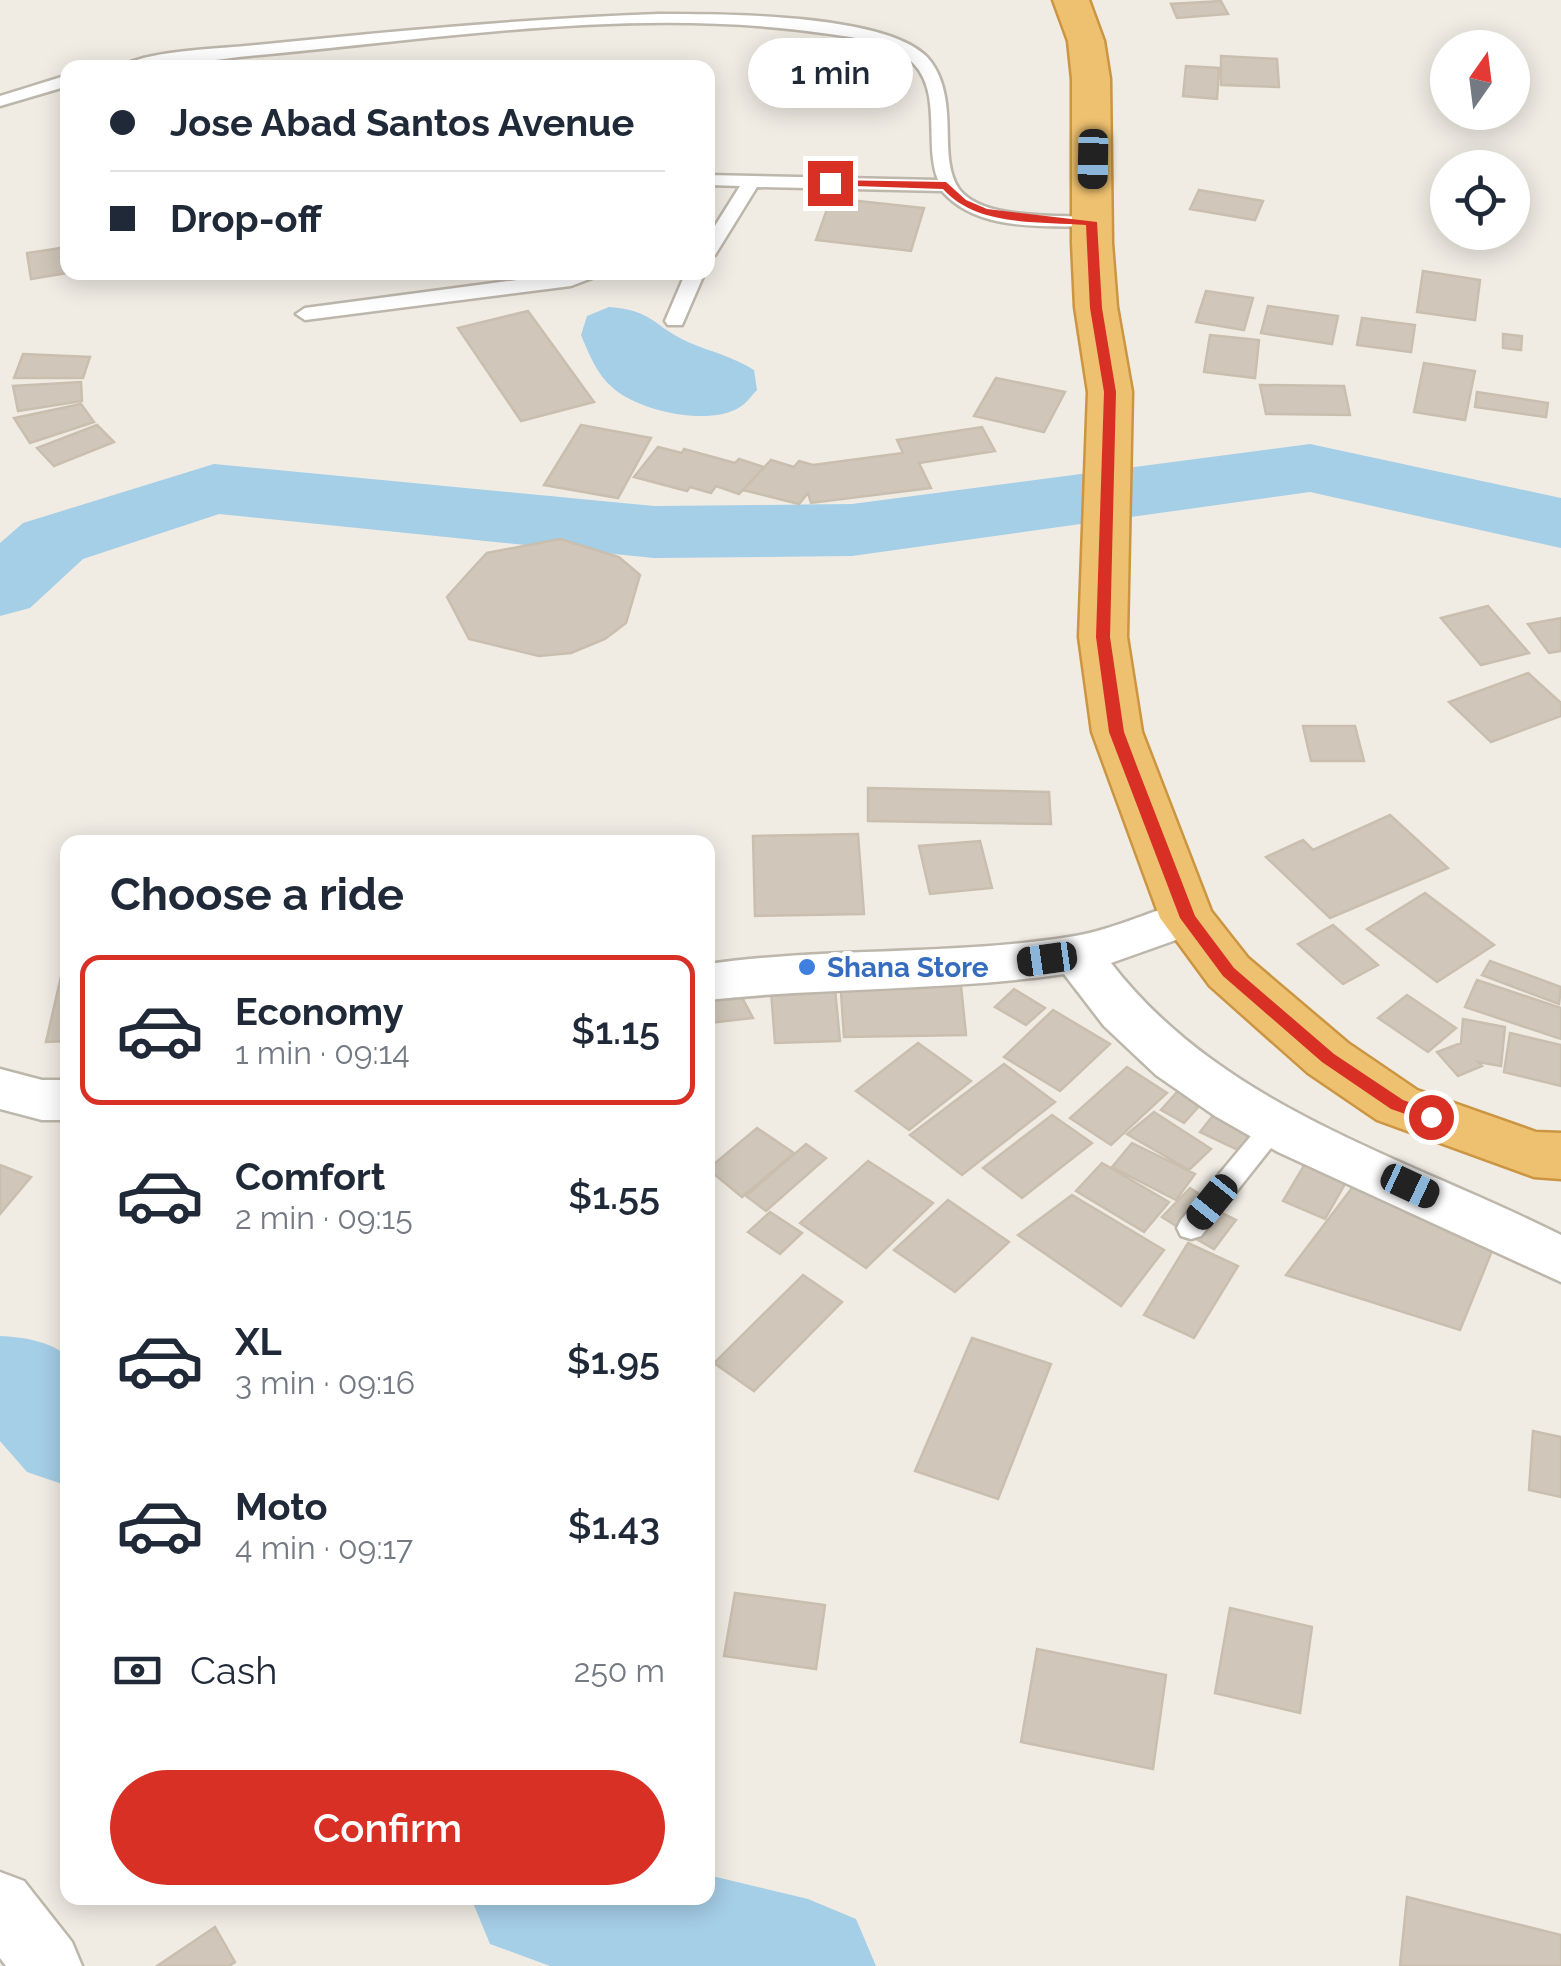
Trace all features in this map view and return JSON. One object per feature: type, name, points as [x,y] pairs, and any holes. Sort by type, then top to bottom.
[{"type":"highway","points":[[1071,0],[1086,40],[1091,79],[1091,222],[1096,308],[1110,392],[1103,637],[1117,732],[1188,918],[1229,972],[1328,1058],[1397,1104],[1534,1154],[1561,1156]]},
{"type":"street","points":[[715,981],[798,969],[1017,963],[1077,955],[1188,918]]},
{"type":"street","points":[[1077,955],[1092,978],[1162,1056],[1274,1126],[1442,1201],[1561,1260]]},
{"type":"street","points":[[0,1090],[60,1100]]},
{"type":"street","points":[[0,1904],[48,1966]]},
{"type":"lane","points":[[204,60],[696,9],[793,18],[854,29],[922,57],[933,73],[946,186],[962,202],[985,212],[1091,222]]},
{"type":"lane","points":[[0,101],[60,82]]},
{"type":"lane","points":[[715,180],[946,186]]},
{"type":"lane","points":[[715,240],[752,181]]},
{"type":"lane","points":[[305,314],[571,280]]},
{"type":"lane","points":[[675,320],[692,280]]},
{"type":"lane","points":[[1191,1228],[1274,1126]]},
{"type":"water","points":[[609,307],[635,311],[688,342],[746,365],[754,370],[757,390],[740,407],[711,416],[675,414],[625,396],[602,377],[581,335],[587,316]]},
{"type":"building","points":[[1221,1],[1228,14],[1177,18],[1171,4]]},
{"type":"building","points":[[1221,56],[1277,59],[1279,87],[1221,85]]},
{"type":"building","points":[[1186,66],[1219,68],[1217,99],[1183,96]]},
{"type":"building","points":[[1199,190],[1263,201],[1255,220],[1190,209]]},
{"type":"building","points":[[831,198],[924,208],[911,251],[816,240]]},
{"type":"building","points":[[60,248],[60,274],[31,279],[27,253]]},
{"type":"building","points":[[1423,271],[1480,280],[1475,320],[1417,312]]},
{"type":"building","points":[[1206,291],[1253,298],[1244,330],[1196,322]]},
{"type":"building","points":[[1268,306],[1338,316],[1332,344],[1261,333]]},
{"type":"building","points":[[528,311],[594,402],[521,421],[458,328]]},
{"type":"building","points":[[1362,318],[1415,325],[1411,352],[1357,345]]},
{"type":"building","points":[[1503,334],[1522,336],[1521,350],[1503,348]]},
{"type":"building","points":[[1210,335],[1259,340],[1255,378],[1204,372]]},
{"type":"building","points":[[23,354],[90,357],[83,378],[14,378]]},
{"type":"building","points":[[1424,363],[1475,371],[1465,420],[1414,412]]},
{"type":"building","points":[[996,378],[1065,392],[1044,432],[974,416]]},
{"type":"building","points":[[81,382],[82,401],[18,411],[13,386]]},
{"type":"building","points":[[1260,385],[1344,386],[1350,415],[1266,414]]},
{"type":"building","points":[[1477,392],[1548,403],[1546,417],[1475,407]]},
{"type":"building","points":[[81,404],[94,422],[30,443],[14,418]]},
{"type":"building","points":[[97,425],[114,442],[54,466],[37,448]]},
{"type":"building","points":[[581,425],[651,438],[618,498],[544,485]]},
{"type":"building","points":[[982,427],[995,451],[919,463],[931,488],[811,503],[808,493],[799,504],[743,490],[771,460],[794,467],[799,461],[813,465],[903,453],[897,440]]},
{"type":"building","points":[[658,447],[682,453],[684,449],[735,463],[739,459],[764,467],[739,494],[716,486],[711,493],[690,487],[687,491],[634,477]]},
{"type":"building","points":[[560,539],[619,557],[640,575],[626,623],[605,639],[571,653],[539,656],[469,639],[447,597],[471,570],[487,553]]},
{"type":"building","points":[[1488,606],[1529,653],[1481,665],[1441,618]]},
{"type":"building","points":[[1561,618],[1561,651],[1549,653],[1528,624]]},
{"type":"building","points":[[1528,673],[1561,703],[1561,716],[1491,742],[1449,702]]},
{"type":"building","points":[[1303,726],[1355,726],[1364,761],[1311,761]]},
{"type":"building","points":[[868,788],[1049,792],[1051,824],[868,821]]},
{"type":"building","points":[[1390,815],[1448,868],[1330,918],[1266,857],[1303,840],[1313,850]]},
{"type":"building","points":[[858,834],[864,914],[755,916],[753,836]]},
{"type":"building","points":[[980,841],[992,888],[930,894],[919,846]]},
{"type":"building","points":[[1425,893],[1494,945],[1437,982],[1367,929]]},
{"type":"building","points":[[1333,925],[1378,965],[1343,984],[1298,944]]},
{"type":"building","points":[[1490,961],[1561,987],[1559,1004],[1482,975]]},
{"type":"building","points":[[960,976],[966,1035],[844,1037],[840,977]]},
{"type":"building","points":[[770,978],[834,979],[840,1041],[775,1043]]},
{"type":"building","points":[[1477,980],[1561,1008],[1561,1039],[1465,1007]]},
{"type":"building","points":[[60,981],[60,1041],[46,1042]]},
{"type":"building","points":[[1014,989],[1045,1008],[1026,1025],[995,1007]]},
{"type":"building","points":[[738,990],[753,1018],[715,1022],[715,992]]},
{"type":"building","points":[[1407,995],[1456,1028],[1428,1052],[1378,1018]]},
{"type":"building","points":[[1053,1010],[1110,1044],[1060,1091],[1004,1057]]},
{"type":"building","points":[[1463,1019],[1505,1027],[1501,1066],[1478,1062],[1482,1066],[1458,1076],[1437,1052],[1461,1043]]},
{"type":"building","points":[[1510,1033],[1561,1045],[1561,1086],[1504,1072]]},
{"type":"building","points":[[918,1043],[971,1081],[909,1130],[856,1091]]},
{"type":"building","points":[[1004,1064],[1055,1102],[962,1175],[910,1135]]},
{"type":"building","points":[[1127,1067],[1167,1093],[1111,1145],[1070,1118]]},
{"type":"building","points":[[1185,1083],[1208,1096],[1184,1123],[1161,1110]]},
{"type":"building","points":[[1154,1112],[1211,1149],[1189,1170],[1127,1134]]},
{"type":"building","points":[[1215,1113],[1256,1134],[1242,1152],[1200,1132]]},
{"type":"building","points":[[1052,1115],[1092,1143],[1022,1198],[983,1168]]},
{"type":"building","points":[[757,1128],[794,1153],[742,1197],[715,1175],[715,1163]]},
{"type":"building","points":[[1132,1143],[1195,1174],[1176,1200],[1112,1167]]},
{"type":"building","points":[[806,1144],[826,1158],[766,1211],[746,1196]]},
{"type":"building","points":[[1309,1157],[1350,1175],[1325,1219],[1283,1201]]},
{"type":"building","points":[[868,1161],[933,1203],[866,1268],[800,1223]]},
{"type":"building","points":[[1102,1163],[1169,1202],[1144,1232],[1076,1191]]},
{"type":"building","points":[[0,1165],[31,1177],[0,1214]]},
{"type":"building","points":[[1361,1176],[1498,1236],[1460,1330],[1286,1275]]},
{"type":"building","points":[[1190,1188],[1211,1202],[1184,1231],[1162,1217]]},
{"type":"building","points":[[1072,1195],[1164,1250],[1121,1306],[1018,1235]]},
{"type":"building","points":[[948,1200],[1009,1242],[955,1292],[894,1250]]},
{"type":"building","points":[[1214,1209],[1236,1220],[1214,1249],[1193,1237]]},
{"type":"building","points":[[770,1212],[802,1233],[780,1254],[748,1232]]},
{"type":"building","points":[[1188,1243],[1238,1266],[1194,1338],[1144,1315]]},
{"type":"building","points":[[803,1275],[842,1302],[754,1391],[715,1362]]},
{"type":"building","points":[[972,1338],[1051,1364],[998,1499],[915,1471]]},
{"type":"building","points":[[1533,1431],[1561,1437],[1561,1497],[1529,1490]]},
{"type":"building","points":[[735,1593],[825,1605],[816,1669],[724,1656]]},
{"type":"building","points":[[1230,1608],[1312,1627],[1300,1713],[1215,1693]]},
{"type":"building","points":[[1037,1649],[1166,1675],[1153,1769],[1021,1742]]},
{"type":"building","points":[[1407,1897],[1561,1935],[1561,1966],[1400,1966]]},
{"type":"building","points":[[215,1927],[235,1962],[229,1966],[157,1966]]},
{"type":"waterway","points":[[0,589],[53,541],[214,489],[654,532],[852,530],[1310,468],[1561,523]]},
{"type":"waterway","points":[[0,1384],[22,1385],[60,1428]]},
{"type":"waterway","points":[[565,1905],[808,1966]]},
{"type":"place","name":"Shana Store","points":[[807,967]]},
{"type":"route","points":[[830,183],[946,186],[962,202],[985,212],[1091,222],[1096,308],[1110,392],[1103,637],[1117,732],[1131,769],[1188,918],[1229,972],[1328,1058],[1397,1104],[1431,1117]]}]
